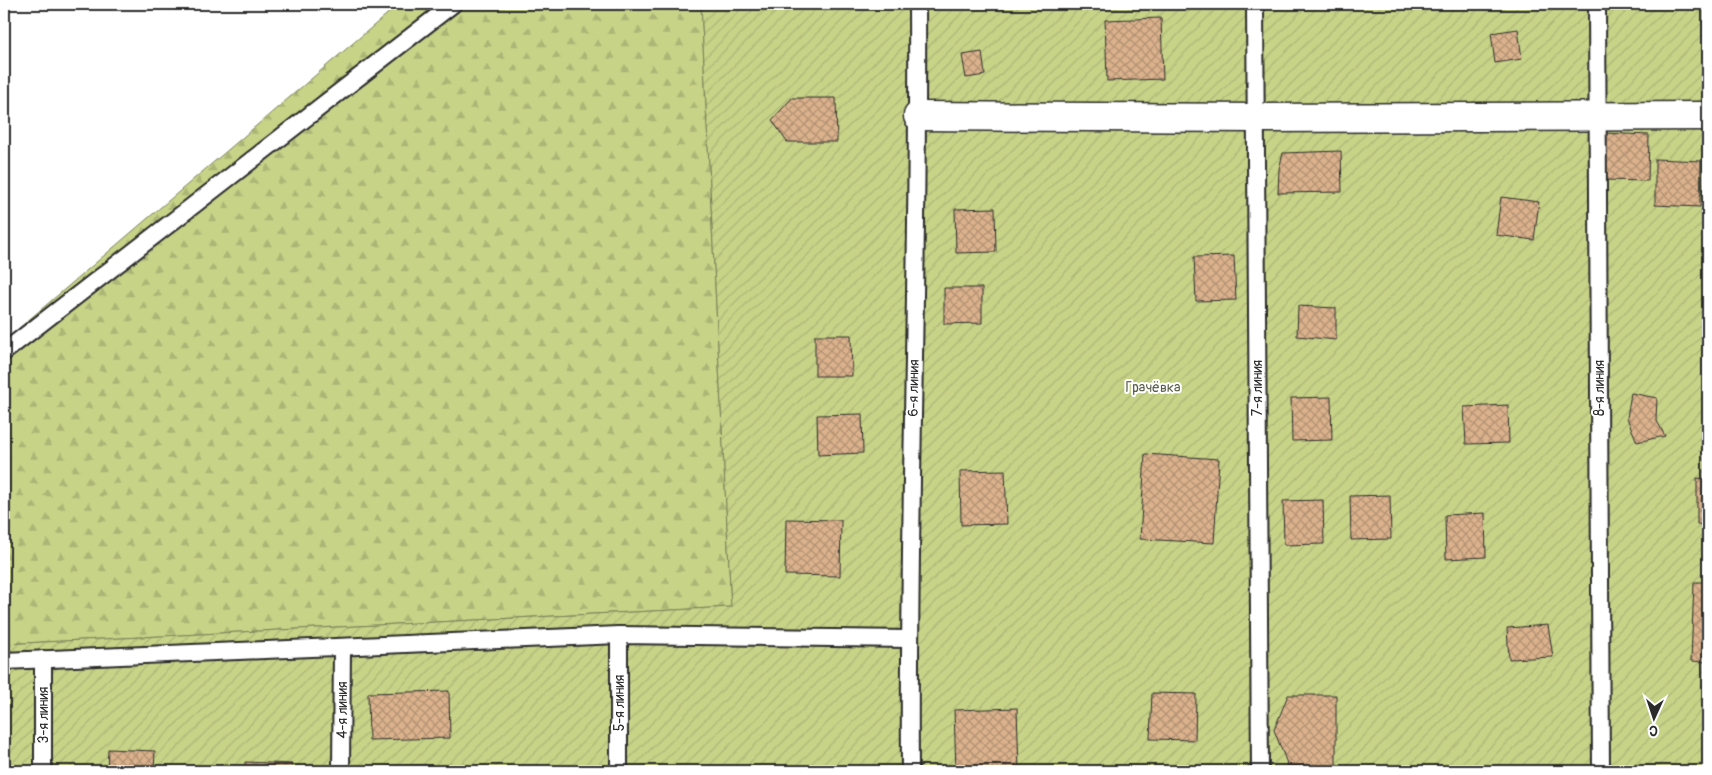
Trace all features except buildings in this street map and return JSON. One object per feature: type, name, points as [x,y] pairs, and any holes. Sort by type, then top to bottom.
[{"type":"street","points":[[918,116],[1256,118],[1708,116]]},
{"type":"lane","points":[[4,352],[453,4]]},
{"type":"lane","name":"6-я линия","points":[[910,771],[909,639],[918,116],[918,4]]},
{"type":"lane","name":"7-я линия","points":[[1255,4],[1260,771]]},
{"type":"lane","name":"8-я линия","points":[[1597,4],[1601,771]]},
{"type":"lane","points":[[4,661],[619,635],[909,639]]},
{"type":"lane","name":"5-я линия","points":[[618,771],[619,635]]},
{"type":"lane","name":"4-я линия","points":[[341,771],[342,648]]},
{"type":"lane","name":"3-я линия","points":[[43,659],[43,771]]},
{"type":"green space","points":[[399,4],[701,4],[731,607],[4,644],[4,341]]},
{"type":"green space","name":"Грачёвка","points":[[701,4],[1708,4],[1708,771],[4,771],[4,644],[731,607]]}]
